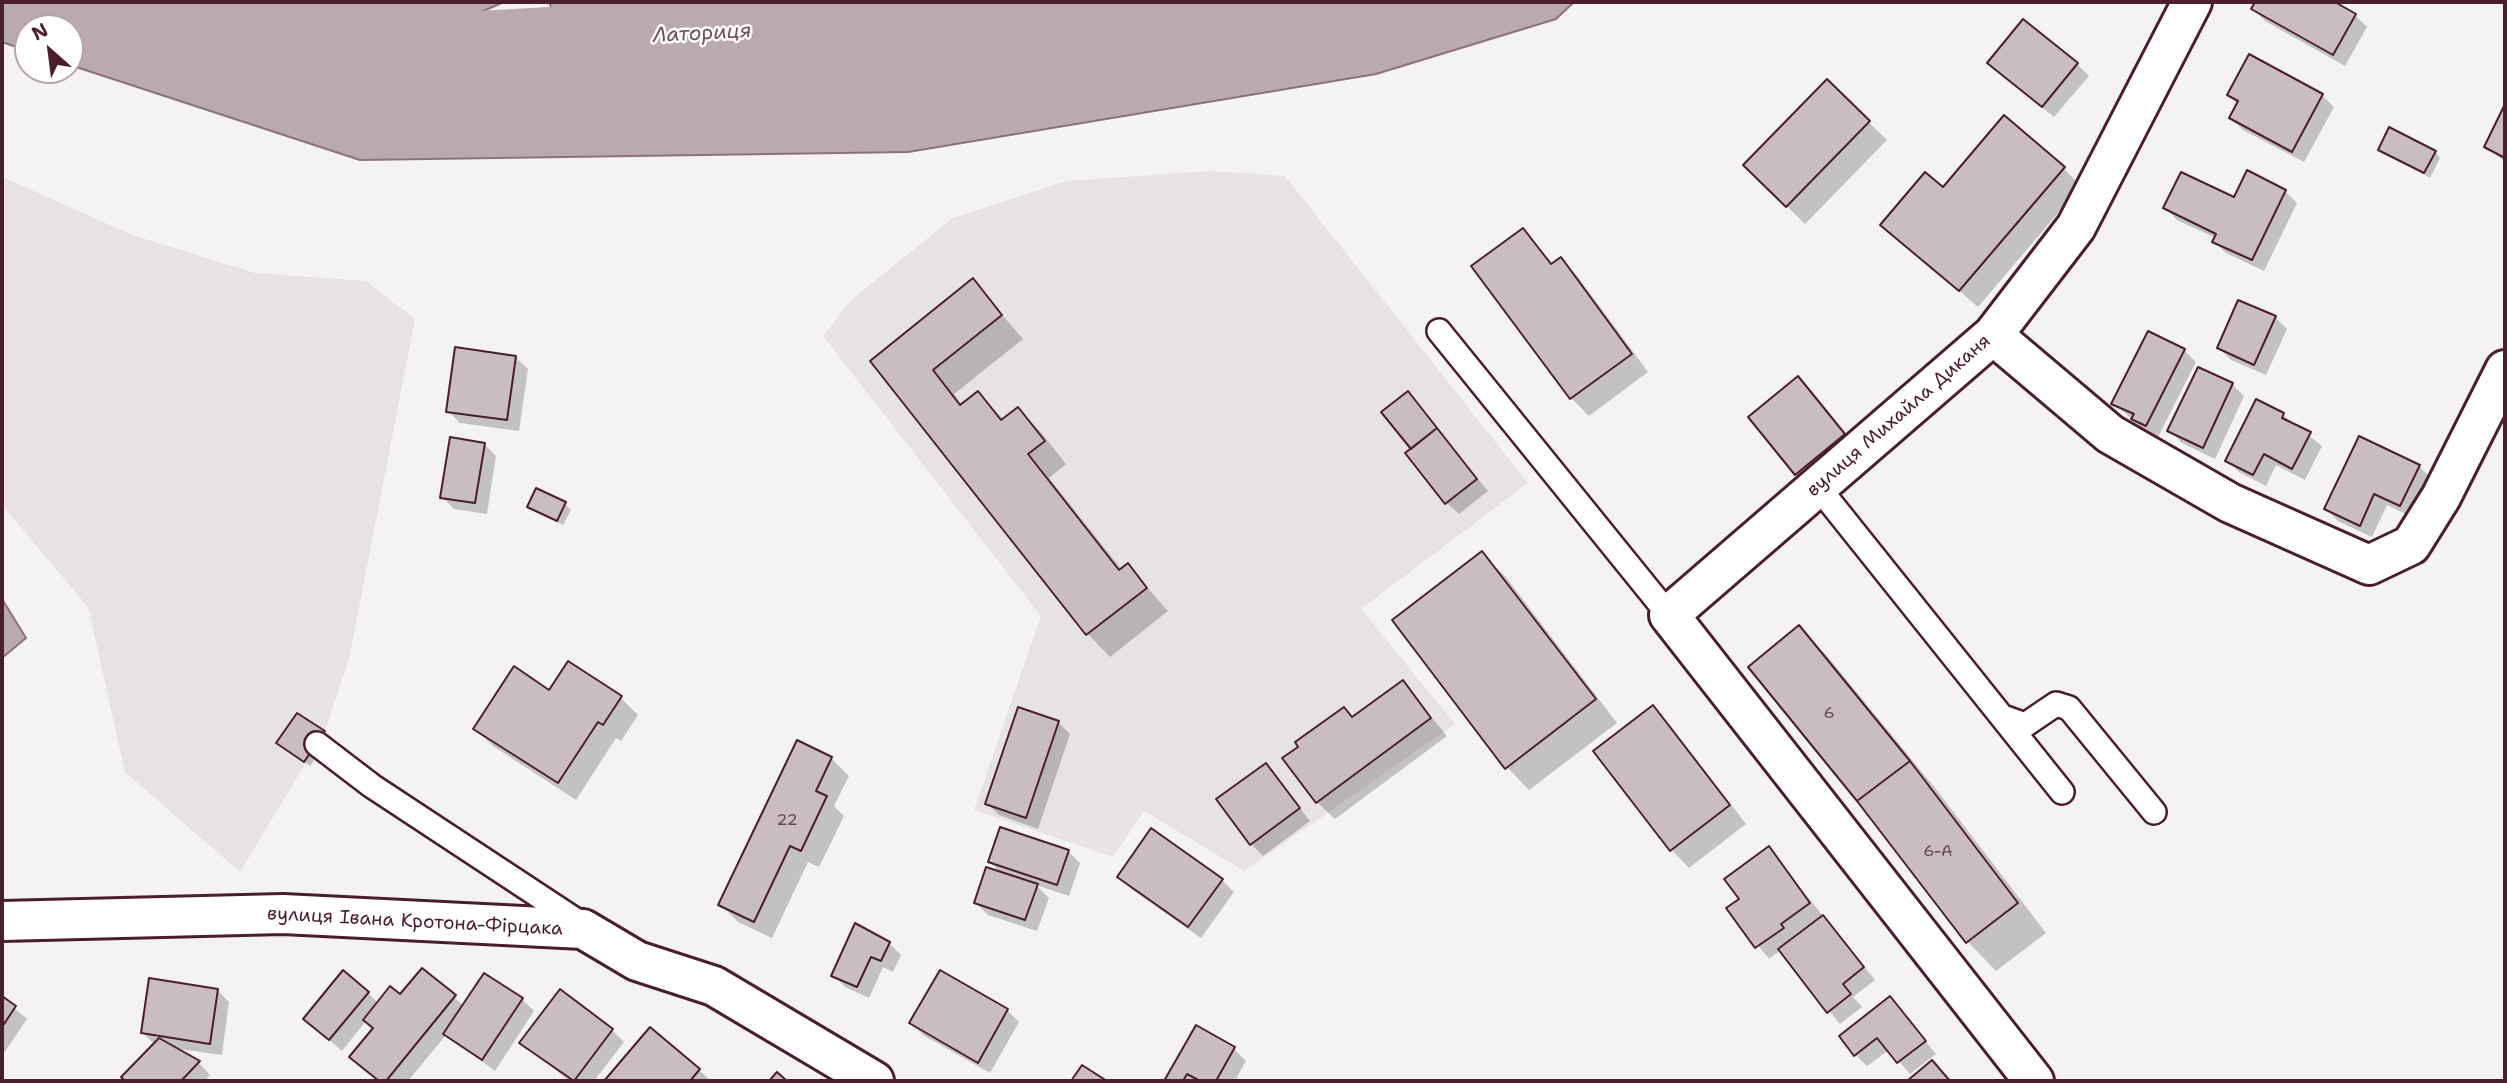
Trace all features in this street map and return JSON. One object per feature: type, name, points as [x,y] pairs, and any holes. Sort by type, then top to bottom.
[{"type":"street","name":"вулиця Михайла Диканя","points":[[1670,615],[1993,335],[2076,227],[2192,2]]},
{"type":"street","points":[[1993,335],[2110,434],[2230,503],[2369,565],[2410,545],[2441,497],[2505,370]]},
{"type":"street","points":[[1670,615],[2034,1081]]},
{"type":"street","name":"вулиця Івана Кротона-Фірцака","points":[[2,921],[283,914],[583,929],[637,961],[714,986],[874,1081]]},
{"type":"lane","points":[[1439,331],[1670,615]]},
{"type":"lane","points":[[1818,487],[2062,792]]},
{"type":"lane","points":[[2003,717],[2025,725],[2056,704],[2068,708],[2154,812]]},
{"type":"lane","points":[[317,744],[372,786],[637,961]]},
{"type":"shaded area","points":[[2,2],[504,2],[481,12],[450,38],[458,60],[475,65],[497,55],[527,34],[551,7],[549,2],[676,2],[669,9],[667,23],[680,43],[705,48],[724,41],[752,41],[773,36],[830,2],[1574,2],[1556,19],[1376,74],[908,152],[360,160],[84,70],[84,14],[14,14],[14,46],[2,42]]},
{"type":"shaded area","points":[[1210,171],[1285,176],[1528,483],[1361,609],[1455,724],[1244,871],[1144,811],[1113,857],[974,810],[1041,616],[823,336],[851,300],[953,218],[1067,181]]},
{"type":"shaded area","points":[[2,177],[132,235],[255,273],[366,281],[415,319],[349,659],[325,731],[240,872],[125,772],[88,607],[2,505]]},
{"type":"shaded area","points":[[2,599],[26,638],[2,658]]},
{"type":"building","points":[[2255,2],[2335,2],[2356,14],[2333,55],[2251,9]]},
{"type":"building","points":[[2023,19],[2078,63],[2042,107],[1987,63]]},
{"type":"building","points":[[2249,54],[2323,94],[2292,152],[2229,118],[2238,101],[2227,95]]},
{"type":"building","points":[[1827,79],[1870,121],[1786,207],[1743,165]]},
{"type":"building","points":[[2505,104],[2505,158],[2484,147]]},
{"type":"building","points":[[2004,115],[2065,167],[1959,291],[1880,225],[1925,172],[1943,187]]},
{"type":"building","points":[[2389,127],[2436,151],[2424,173],[2378,150]]},
{"type":"building","points":[[2247,170],[2286,190],[2252,260],[2212,242],[2216,234],[2163,208],[2181,172],[2234,197]]},
{"type":"building","points":[[1523,228],[1551,264],[1561,257],[1632,354],[1570,399],[1471,266]]},
{"type":"building","points":[[973,278],[1002,315],[933,370],[960,405],[978,391],[1001,420],[1018,407],[1045,441],[1028,454],[1119,570],[1128,563],[1147,588],[1086,635],[870,361]]},
{"type":"building","points":[[2238,300],[2276,316],[2254,365],[2217,348]]},
{"type":"building","points":[[2148,331],[2185,349],[2146,426],[2131,419],[2134,414],[2111,404]]},
{"type":"building","points":[[455,347],[516,356],[507,420],[446,412]]},
{"type":"building","points":[[2198,367],[2233,383],[2203,448],[2167,431]]},
{"type":"building","points":[[1798,376],[1845,434],[1795,475],[1748,417]]},
{"type":"building","points":[[1408,391],[1437,428],[1411,449],[1381,412]]},
{"type":"building","points":[[2256,399],[2284,413],[2282,418],[2311,432],[2292,469],[2264,454],[2253,475],[2225,461]]},
{"type":"building","points":[[1437,428],[1477,479],[1445,504],[1405,453]]},
{"type":"building","points":[[2359,436],[2420,465],[2400,506],[2374,494],[2360,526],[2324,509]]},
{"type":"building","points":[[450,437],[485,443],[475,503],[440,498]]},
{"type":"building","points":[[536,488],[566,502],[557,521],[527,507]]},
{"type":"building","points":[[1482,551],[1596,699],[1505,769],[1392,620]]},
{"type":"building","points":[[1799,625],[1910,761],[1857,801],[1748,667]]},
{"type":"building","points":[[568,661],[622,696],[603,725],[598,722],[558,783],[473,729],[514,666],[549,690]]},
{"type":"building","points":[[1403,680],[1431,718],[1316,803],[1282,758],[1298,747],[1295,742],[1344,707],[1352,717]]},
{"type":"building","points":[[1653,705],[1730,805],[1670,851],[1593,751]]},
{"type":"building","points":[[1018,707],[1059,721],[1026,818],[985,804]]},
{"type":"building","points":[[297,713],[325,731],[304,762],[276,743]]},
{"type":"building","points":[[797,740],[832,757],[816,791],[827,796],[801,851],[790,846],[754,922],[718,905]]},
{"type":"building","points":[[1910,761],[2018,903],[1966,943],[1857,801]]},
{"type":"building","points":[[1266,763],[1300,808],[1250,845],[1216,799]]},
{"type":"building","points":[[1000,827],[1069,850],[1057,885],[988,862]]},
{"type":"building","points":[[1151,828],[1223,879],[1188,927],[1117,877]]},
{"type":"building","points":[[1769,846],[1810,903],[1781,924],[1784,928],[1755,948],[1726,908],[1739,899],[1724,879]]},
{"type":"building","points":[[986,867],[1038,884],[1025,920],[974,903]]},
{"type":"building","points":[[1823,915],[1864,967],[1843,984],[1851,994],[1827,1013],[1778,949]]},
{"type":"building","points":[[855,923],[890,942],[881,961],[871,957],[857,987],[831,976]]},
{"type":"building","points":[[422,968],[456,995],[386,1081],[379,1081],[349,1057],[373,1028],[363,1020],[390,986],[400,994]]},
{"type":"building","points":[[343,970],[369,992],[329,1040],[303,1019]]},
{"type":"building","points":[[940,970],[1008,1009],[978,1063],[909,1023]]},
{"type":"building","points":[[484,973],[523,998],[482,1060],[443,1034]]},
{"type":"building","points":[[149,978],[218,989],[210,1044],[141,1033]]},
{"type":"building","points":[[560,989],[613,1029],[574,1081],[519,1043]]},
{"type":"building","points":[[2,996],[16,1006],[2,1027]]},
{"type":"building","points":[[1890,996],[1926,1041],[1897,1063],[1877,1038],[1854,1056],[1839,1036]]},
{"type":"building","points":[[1196,1025],[1235,1047],[1216,1081],[1200,1081],[1187,1074],[1183,1081],[1164,1081]]},
{"type":"building","points":[[650,1027],[700,1069],[690,1081],[604,1081]]},
{"type":"building","points":[[159,1038],[200,1061],[181,1081],[125,1081],[121,1077]]},
{"type":"building","points":[[1932,1060],[1950,1081],[1907,1081]]},
{"type":"building","points":[[1082,1065],[1107,1081],[1071,1081]]},
{"type":"building","points":[[777,1072],[787,1081],[769,1081]]},
{"type":"waterway","name":"Латориця","points":[[356,54],[885,24]]}]
